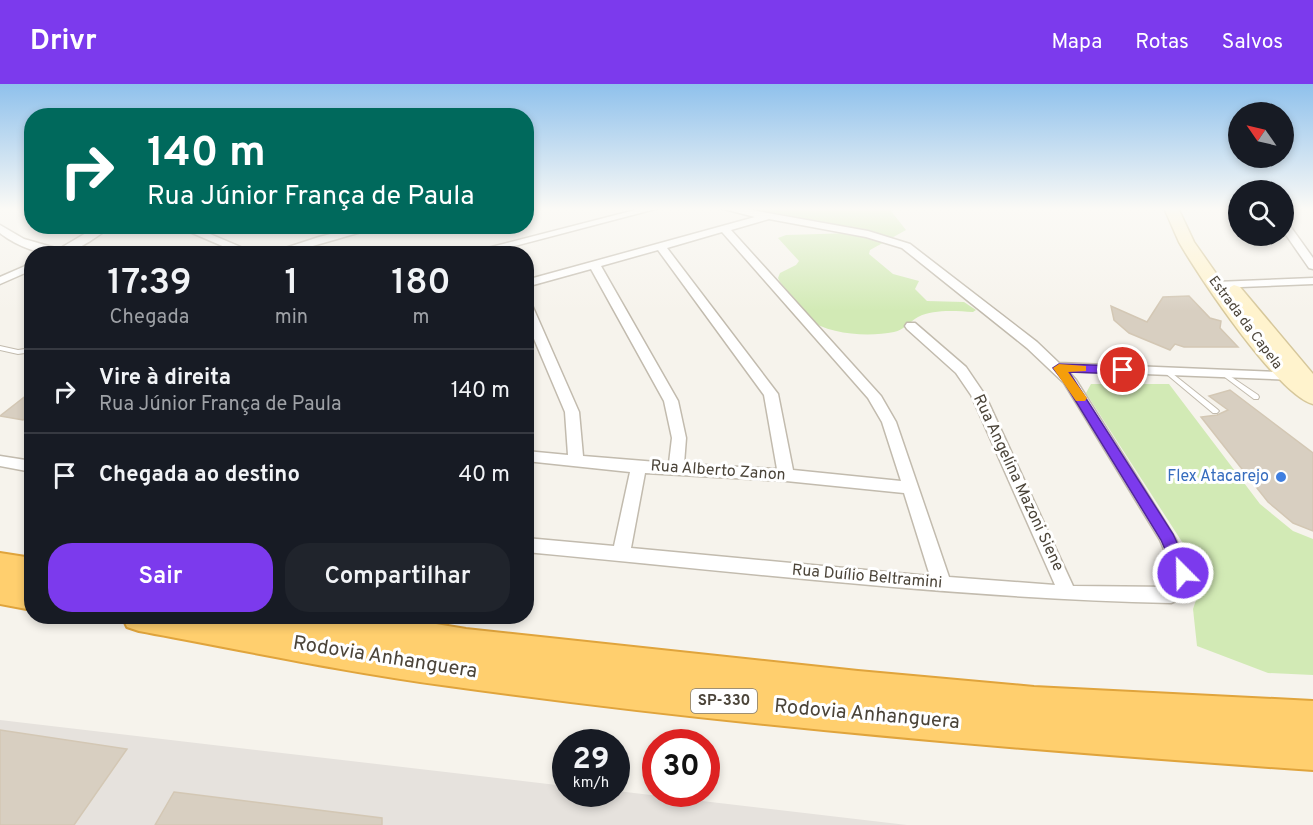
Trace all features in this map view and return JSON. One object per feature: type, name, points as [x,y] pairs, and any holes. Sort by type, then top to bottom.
[{"type":"highway","points":[[0,566],[24,570]]},
{"type":"highway","points":[[0,590],[24,594]]},
{"type":"highway","name":"Rodovia Anhanguera","points":[[185,624],[446,669],[666,696],[1049,732],[1313,750]]},
{"type":"highway","name":"Rodovia Anhanguera","points":[[339,624],[466,645],[858,689],[1034,705],[1313,720]]},
{"type":"main road","name":"Estrada da Capela","points":[[1187,243],[1309,380]]},
{"type":"main road","name":"Estrada da Capela","points":[[1202,243],[1245,327],[1284,376],[1313,398]]},
{"type":"street","points":[[534,282],[678,243]]},
{"type":"street","points":[[737,243],[874,396],[889,422],[942,584]]},
{"type":"street","points":[[895,243],[920,255],[1059,368],[1284,376],[1309,380]]},
{"type":"street","points":[[1296,243],[1313,266]]},
{"type":"street","points":[[661,247],[771,394],[786,475]]},
{"type":"street","points":[[595,265],[613,301],[671,401],[679,438],[676,468]]},
{"type":"street","points":[[0,281],[24,270]]},
{"type":"street","points":[[1223,285],[1313,281]]},
{"type":"street","points":[[534,324],[572,412],[576,460]]},
{"type":"street","name":"Rua Angelina Mazoni Siene","points":[[911,326],[961,370],[978,395],[1068,593]]},
{"type":"street","name":"Rua Duílio Beltramini","points":[[534,545],[942,584],[1068,593],[1172,595],[1179,592],[1183,584],[1180,565],[1167,538],[1069,380],[1059,368]]},
{"type":"street","name":"Rua Alberto Zanon","points":[[534,457],[639,467],[786,475],[909,488]]},
{"type":"street","points":[[0,461],[24,464]]},
{"type":"street","points":[[621,554],[639,467]]},
{"type":"lane","points":[[0,348],[7,351],[24,350]]},
{"type":"lane","points":[[1166,371],[1215,411]]},
{"type":"lane","points":[[1224,374],[1256,397]]},
{"type":"shaded area","points":[[0,720],[552,784],[552,807],[630,807],[630,793],[642,794],[642,807],[720,807],[720,803],[907,825],[0,825]]},
{"type":"green space","points":[[782,243],[883,243],[870,250],[869,254],[893,274],[919,281],[915,289],[927,301],[964,302],[976,310],[931,313],[918,317],[898,331],[884,334],[850,333],[827,328],[808,319],[802,313],[778,278],[780,273],[799,261]]},
{"type":"green space","points":[[1091,384],[1169,384],[1260,504],[1293,531],[1313,539],[1313,675],[1268,673],[1197,646],[1193,609],[1200,588],[1186,548],[1086,393]]},
{"type":"building","points":[[1189,296],[1210,318],[1221,321],[1220,328],[1238,347],[1184,347],[1175,344],[1170,350],[1129,333],[1114,320],[1111,306],[1147,322],[1163,297]]},
{"type":"building","name":"Flex Atacarejo","points":[[1230,390],[1313,453],[1313,531],[1293,523],[1268,502],[1201,417],[1217,415],[1228,410],[1209,396]]},
{"type":"building","points":[[24,397],[24,419],[0,416]]},
{"type":"building","points":[[0,730],[127,749],[74,825],[0,825]]},
{"type":"building","points":[[174,792],[382,818],[382,825],[155,825]]},
{"type":"slow traffic","points":[[1081,398],[1059,368],[1082,368]]},
{"type":"place","name":"Flex Atacarejo","points":[[1281,477]]},
{"type":"route","points":[[1123,370],[1059,368],[1069,380],[1167,538],[1183,573]]}]
